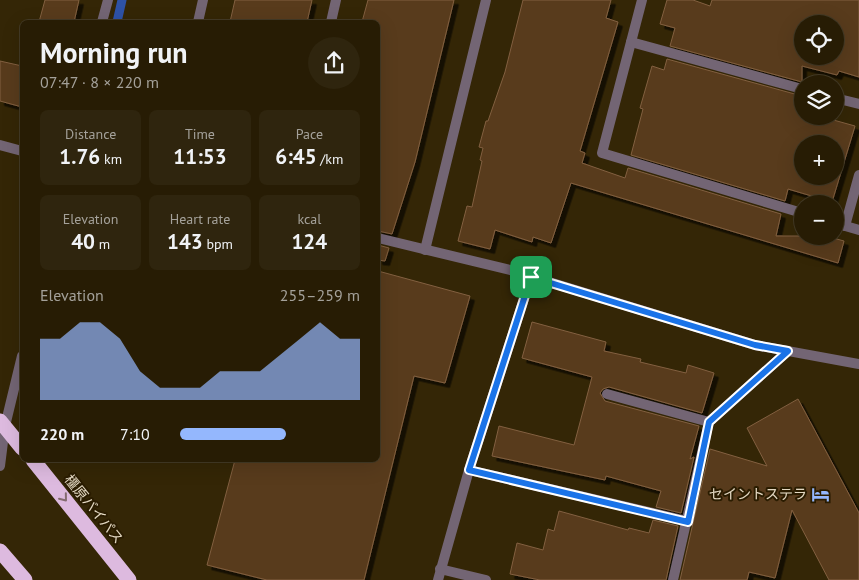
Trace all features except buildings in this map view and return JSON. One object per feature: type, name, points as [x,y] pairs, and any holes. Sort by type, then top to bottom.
[{"type":"highway","points":[[2,423],[20,446]]},
{"type":"highway","name":"橿原バイパス","points":[[35,462],[129,580]]},
{"type":"highway","points":[[0,551],[25,580]]},
{"type":"street","points":[[103,20],[108,0]]},
{"type":"street","points":[[198,20],[203,0]]},
{"type":"street","points":[[331,20],[336,0]]},
{"type":"street","points":[[425,250],[486,0]]},
{"type":"street","points":[[642,0],[602,153],[794,211]]},
{"type":"street","points":[[631,42],[794,87]]},
{"type":"street","points":[[844,100],[859,104]]},
{"type":"street","points":[[0,145],[20,150]]},
{"type":"street","points":[[844,214],[859,176]]},
{"type":"street","points":[[844,225],[859,230]]},
{"type":"street","points":[[380,239],[531,277],[755,345],[859,364]]},
{"type":"street","points":[[438,580],[469,470],[531,277]]},
{"type":"street","points":[[674,580],[709,422],[788,351]]},
{"type":"street","points":[[0,466],[2,423],[20,363]]},
{"type":"street","points":[[607,394],[709,422]]},
{"type":"street","points":[[469,470],[688,522]]},
{"type":"street","points":[[440,569],[486,580]]},
{"type":"waterway","points":[[117,20],[122,0]]},
{"type":"place","name":"セイントステラ","points":[[821,494]]},
{"type":"route","points":[[531,277],[755,345],[788,351],[709,422],[688,522],[469,470],[504,368],[531,277]]}]
